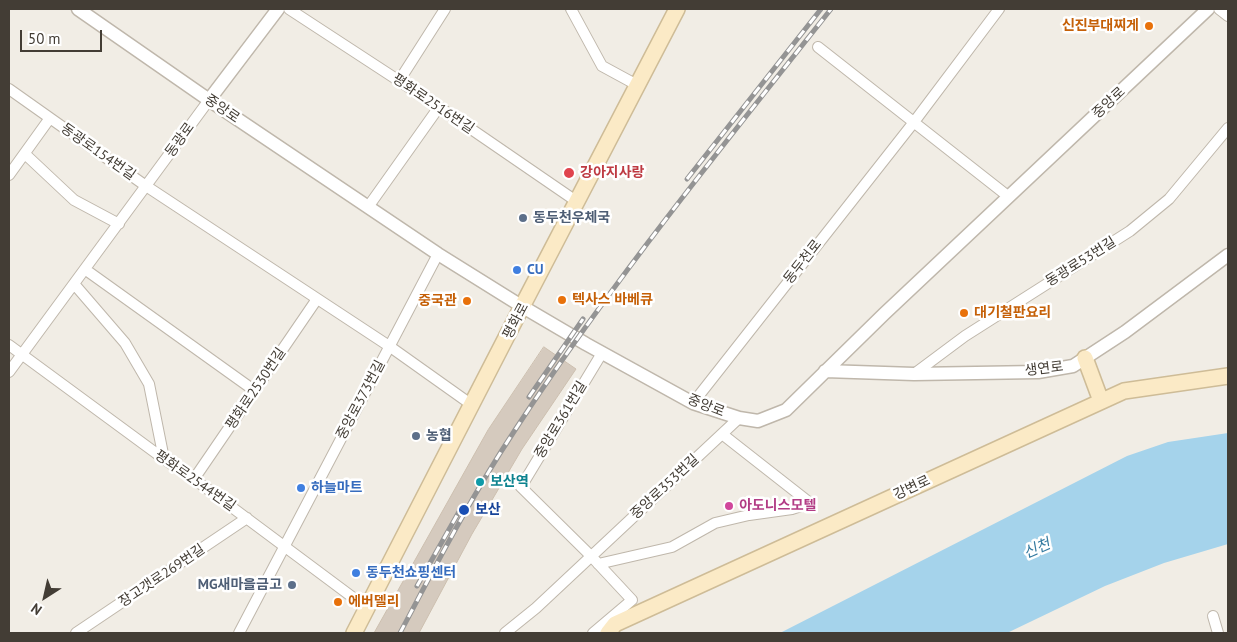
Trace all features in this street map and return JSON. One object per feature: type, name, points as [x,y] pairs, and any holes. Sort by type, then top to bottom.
[{"type":"main road","name":"평화로","points":[[354,633],[677,9]]},
{"type":"main road","points":[[1085,358],[1101,401]]},
{"type":"main road","name":"강변로","points":[[608,633],[615,624],[1124,391],[1228,376]]},
{"type":"street","name":"중앙로","points":[[78,9],[209,100],[438,254],[523,307],[693,403],[739,418],[758,421],[786,410],[825,370],[1208,9]]},
{"type":"street","name":"동광로","points":[[9,372],[278,9]]},
{"type":"street","name":"평화로2516번길","points":[[289,9],[439,107],[576,201]]},
{"type":"street","points":[[400,81],[445,9]]},
{"type":"street","points":[[571,9],[602,66],[637,85]]},
{"type":"street","name":"동두천로","points":[[693,403],[914,122],[999,9]]},
{"type":"street","points":[[1219,9],[1228,16]]},
{"type":"street","points":[[818,47],[1009,197]]},
{"type":"street","name":"동광로154번길","points":[[9,89],[146,186]]},
{"type":"street","points":[[368,207],[439,107]]},
{"type":"street","name":"동광로154번길","points":[[9,175],[50,118]]},
{"type":"street","name":"동광로53번길","points":[[914,374],[965,336],[1130,231],[1169,199],[1228,128]]},
{"type":"street","points":[[24,154],[74,200],[119,224]]},
{"type":"street","points":[[146,186],[389,346],[472,405]]},
{"type":"street","name":"중앙로373번길","points":[[239,633],[438,254]]},
{"type":"street","name":"생연로","points":[[825,370],[914,374],[1038,372],[1073,366],[1125,332],[1228,255]]},
{"type":"street","points":[[86,270],[255,391]]},
{"type":"street","points":[[75,285],[125,343],[149,384],[164,459]]},
{"type":"street","name":"평화로2530번길","points":[[194,479],[317,299]]},
{"type":"street","name":"평화로2544번길","points":[[9,345],[248,518],[367,608]]},
{"type":"street","name":"중앙로361번길","points":[[591,556],[521,487],[602,353]]},
{"type":"street","name":"중앙로353번길","points":[[505,633],[536,608],[739,418]]},
{"type":"street","name":"중앙로","points":[[598,564],[672,547],[716,522],[749,514],[792,509],[810,503],[722,434]]},
{"type":"street","name":"장고갯로269번길","points":[[76,633],[248,518]]},
{"type":"street","points":[[591,556],[632,600],[593,633]]},
{"type":"street","points":[[1213,616],[1218,633]]},
{"type":"water","name":"신천","points":[[1228,433],[1228,544],[1164,563],[1105,586],[1007,633],[780,633],[1127,456],[1168,442]]},
{"type":"building","name":"보산역","points":[[544,347],[576,369],[522,449],[472,534],[419,633],[374,633],[488,430]]},
{"type":"railway","points":[[687,179],[821,9]]},
{"type":"railway","points":[[400,633],[484,480],[552,375],[668,216],[831,9]]},
{"type":"railway","points":[[529,397],[583,319]]},
{"type":"railway","points":[[417,586],[460,510]]},
{"type":"place","name":"신진부대찌게","points":[[1149,26]]},
{"type":"place","name":"강아지사랑","points":[[569,173]]},
{"type":"place","name":"동두천우체국","points":[[523,218]]},
{"type":"place","name":"CU","points":[[517,270]]},
{"type":"place","name":"텍사스 바베큐","points":[[562,300]]},
{"type":"place","name":"중국관","points":[[467,301]]},
{"type":"place","name":"대기철판요리","points":[[964,313]]},
{"type":"place","name":"농협","points":[[416,436]]},
{"type":"place","name":"보산역","points":[[480,482]]},
{"type":"place","name":"하늘마트","points":[[301,488]]},
{"type":"place","name":"아도니스모텔","points":[[729,506]]},
{"type":"place","name":"보산","points":[[464,510]]},
{"type":"place","name":"동두천쇼핑센터","points":[[356,573]]},
{"type":"place","name":"MG새마을금고","points":[[292,585]]},
{"type":"place","name":"에버델리","points":[[338,602]]}]
